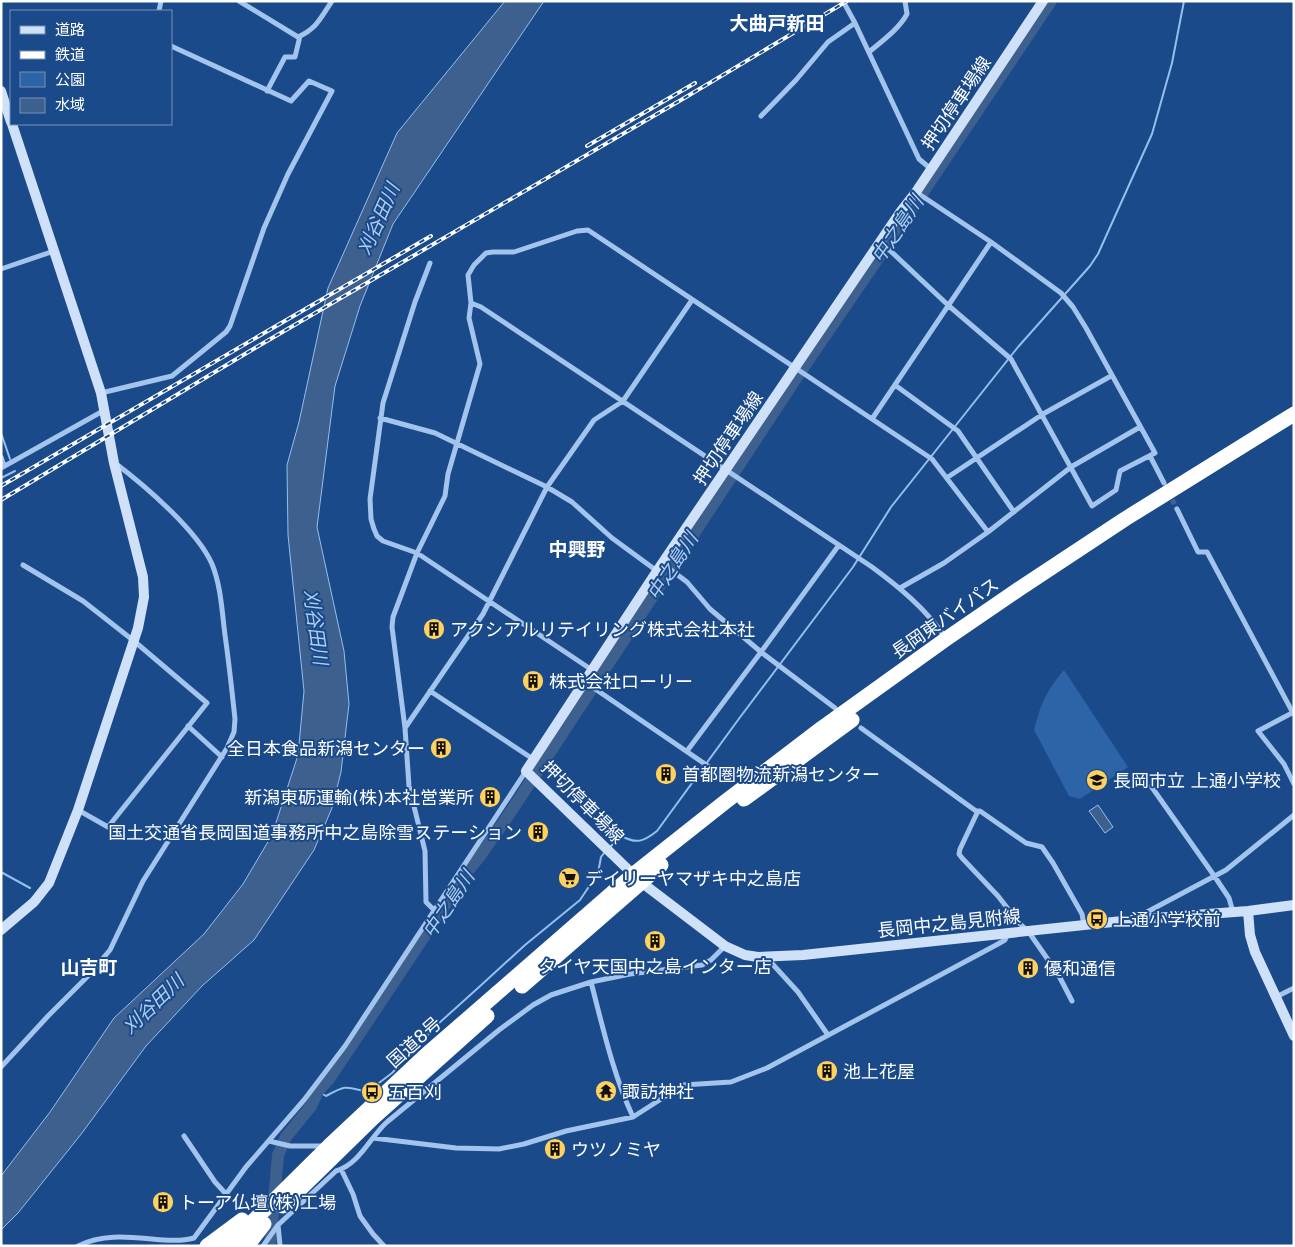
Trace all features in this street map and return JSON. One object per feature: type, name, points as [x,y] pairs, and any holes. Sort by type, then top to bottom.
[{"type":"highway","name":"長岡東バイパス","points":[[638,878],[748,784],[946,639],[1125,519],[1294,414]]},
{"type":"highway","name":"長岡東バイパス","points":[[638,878],[678,851],[739,803],[943,654],[1128,528],[1294,425]]},
{"type":"highway","name":"国道8号","points":[[282,1194],[373,1118],[638,878]]},
{"type":"highway","name":"国道8号","points":[[242,1246],[267,1216],[282,1194],[325,1150],[426,1054],[638,878]]},
{"type":"highway","name":"国道8号","points":[[228,1246],[267,1216]]},
{"type":"highway","points":[[207,1246],[238,1223],[267,1216]]},
{"type":"highway","points":[[247,1246],[267,1216]]},
{"type":"main road","name":"押切停車場線","points":[[638,878],[526,771],[660,568],[728,472],[794,368],[916,192],[1041,2]]},
{"type":"main road","points":[[1,91],[10,117]]},
{"type":"main road","points":[[1,930],[34,902],[49,883],[78,810],[134,641],[143,606],[144,584],[140,561],[114,463],[101,393],[13,125]]},
{"type":"main road","name":"長岡中之島見附線","points":[[638,878],[725,946],[745,955],[767,958],[1294,905]]},
{"type":"main road","points":[[1248,911],[1250,935],[1255,952],[1294,1036]]},
{"type":"street","points":[[239,1],[298,38],[306,34],[317,24],[332,1]]},
{"type":"street","points":[[842,1],[855,23],[919,159],[931,169]]},
{"type":"street","points":[[869,52],[905,17],[907,14],[905,1]]},
{"type":"street","points":[[760,116],[796,80],[828,42],[855,23]]},
{"type":"street","points":[[267,91],[280,63],[285,57],[295,57],[300,36]]},
{"type":"street","points":[[101,393],[172,376],[226,332],[230,326],[264,228],[288,174],[332,91],[309,81],[291,101],[172,46]]},
{"type":"street","points":[[880,242],[949,306],[1011,359],[1092,506],[1116,490],[1120,471],[1155,453],[1086,328],[1073,307],[1061,293],[991,242],[916,192]]},
{"type":"street","points":[[434,910],[426,902],[425,852],[409,786],[405,728],[392,627],[393,617],[417,553],[446,496],[448,474],[480,364],[469,318],[471,303],[468,275],[474,265],[486,253],[514,252],[588,230],[932,459],[948,477],[988,532]]},
{"type":"street","points":[[872,419],[991,242]]},
{"type":"street","points":[[1,269],[54,251]]},
{"type":"street","points":[[430,263],[404,335],[380,418],[370,499],[371,519],[377,536],[383,541],[417,553],[592,670]]},
{"type":"street","points":[[405,728],[483,614],[547,486],[594,420],[623,401],[692,300]]},
{"type":"street","points":[[471,303],[481,306],[839,545],[900,588],[918,604],[946,639]]},
{"type":"street","points":[[948,477],[1042,414],[1112,376]]},
{"type":"street","points":[[895,385],[958,431],[1014,512]]},
{"type":"street","points":[[1,457],[3,467],[103,410]]},
{"type":"street","points":[[380,418],[435,433],[547,486],[572,502],[612,538],[660,568],[687,582],[710,609],[761,652],[835,708]]},
{"type":"street","points":[[900,588],[944,563],[988,532],[1071,467],[1140,427]]},
{"type":"street","points":[[1150,456],[1164,483]]},
{"type":"street","points":[[1,1067],[88,976],[110,950],[143,881],[222,757],[234,732],[235,719],[223,616],[217,580],[212,565],[182,522],[135,478],[114,463]]},
{"type":"street","points":[[1178,509],[1198,552],[1206,552],[1293,713],[1258,731],[1284,764],[1294,784]]},
{"type":"street","points":[[687,751],[839,545]]},
{"type":"street","points":[[23,566],[83,601],[134,641],[207,703],[108,828],[78,810]]},
{"type":"street","points":[[584,682],[724,777]]},
{"type":"street","points":[[430,691],[533,759]]},
{"type":"street","points":[[188,726],[222,757]]},
{"type":"street","points":[[861,728],[1026,843],[1042,847],[1082,914],[1084,925]]},
{"type":"street","points":[[78,1246],[89,1241],[110,1238],[172,1244],[188,1242],[194,1238],[246,1167],[345,1046],[526,771]]},
{"type":"street","points":[[1151,786],[1215,877],[1228,898],[1233,912]]},
{"type":"street","points":[[978,811],[959,854],[1028,931],[1058,974],[1072,1001]]},
{"type":"street","points":[[1141,919],[1141,916],[1147,912],[1226,870],[1294,815]]},
{"type":"street","points":[[373,1138],[456,1148],[499,1148],[524,1144],[566,1131],[633,1117],[683,1085],[738,1080],[767,1068],[998,944],[1005,940],[1009,933]]},
{"type":"street","points":[[262,1246],[267,1216],[336,1171],[341,1170],[361,1154],[376,1132],[498,1030],[533,1005],[551,995],[591,982],[630,974],[702,965],[711,960],[725,946]]},
{"type":"street","points":[[767,958],[798,992],[828,1035]]},
{"type":"street","points":[[591,982],[612,1065],[633,1117]]},
{"type":"street","points":[[1276,997],[1294,988]]},
{"type":"street","points":[[436,1061],[447,1072]]},
{"type":"street","points":[[184,1136],[215,1182],[226,1194]]},
{"type":"street","points":[[269,1141],[325,1150]]},
{"type":"street","points":[[341,1170],[353,1194],[360,1216],[384,1246]]},
{"type":"street","points":[[267,1216],[280,1245]]},
{"type":"green space","points":[[1064,670],[1128,767],[1080,799],[1069,796],[1034,730],[1045,698]]},
{"type":"water","name":"刈谷田川","points":[[505,1],[544,1],[393,224],[360,306],[335,386],[317,527],[344,651],[349,704],[341,772],[332,808],[314,850],[254,940],[202,986],[146,1046],[82,1133],[18,1213],[1,1230],[1,1176],[50,1112],[114,1018],[204,934],[243,884],[272,835],[298,755],[304,691],[288,535],[287,465],[299,422],[328,288],[397,133]]},
{"type":"water","points":[[1098,805],[1113,827],[1105,833],[1089,811]]},
{"type":"waterway","name":"中之島川","points":[[270,1246],[278,1155],[286,1137],[311,1106],[318,1091],[329,1079],[467,872],[508,816],[797,377],[1051,1]]},
{"type":"waterway","points":[[609,848],[621,836],[640,841],[657,831],[853,567],[891,507],[1018,347],[1090,266],[1098,254],[1152,134],[1172,63],[1184,1]]},
{"type":"waterway","points":[[1,433],[10,459]]},
{"type":"waterway","points":[[1,478],[15,471]]},
{"type":"waterway","points":[[318,1091],[326,1096],[346,1088],[367,1092],[392,1073],[438,1024],[525,945],[580,900],[598,873],[601,857],[604,853]]},
{"type":"waterway","points":[[1,872],[30,888]]},
{"type":"tunnel","points":[[1169,493],[1177,509]]},
{"type":"railway","points":[[1,500],[255,348],[847,1]]},
{"type":"railway","points":[[587,146],[695,83]]},
{"type":"railway","points":[[1,486],[431,236]]},
{"type":"place","name":"アクシアルリテイリング株式会社本社","points":[[434,629]]},
{"type":"place","name":"株式会社ローリー","points":[[533,681]]},
{"type":"place","name":"全日本食品新潟センター","points":[[441,748]]},
{"type":"place","name":"首都圏物流新潟センター","points":[[666,774]]},
{"type":"place","name":"長岡市立 上通小学校","points":[[1097,780]]},
{"type":"place","name":"新潟東砺運輸(株)本社営業所","points":[[490,797]]},
{"type":"place","name":"国土交通省長岡国道事務所中之島除雪ステーション","points":[[538,832]]},
{"type":"place","name":"デイリーヤマザキ中之島店","points":[[569,878]]},
{"type":"place","name":"上通小学校前","points":[[1097,919]]},
{"type":"place","name":"タイヤ天国中之島インター店","points":[[655,941]]},
{"type":"place","name":"優和通信","points":[[1028,968]]},
{"type":"place","name":"池上花屋","points":[[827,1071]]},
{"type":"place","name":"諏訪神社","points":[[606,1091]]},
{"type":"place","name":"五百刈","points":[[372,1092]]},
{"type":"place","name":"ウツノミヤ","points":[[555,1149]]},
{"type":"place","name":"トーア仏壇(株)工場","points":[[163,1202]]},
{"type":"district","name":"大曲戸新田","points":[[777,23]]},
{"type":"district","name":"中興野","points":[[577,549]]},
{"type":"district","name":"山吉町","points":[[89,967]]}]
